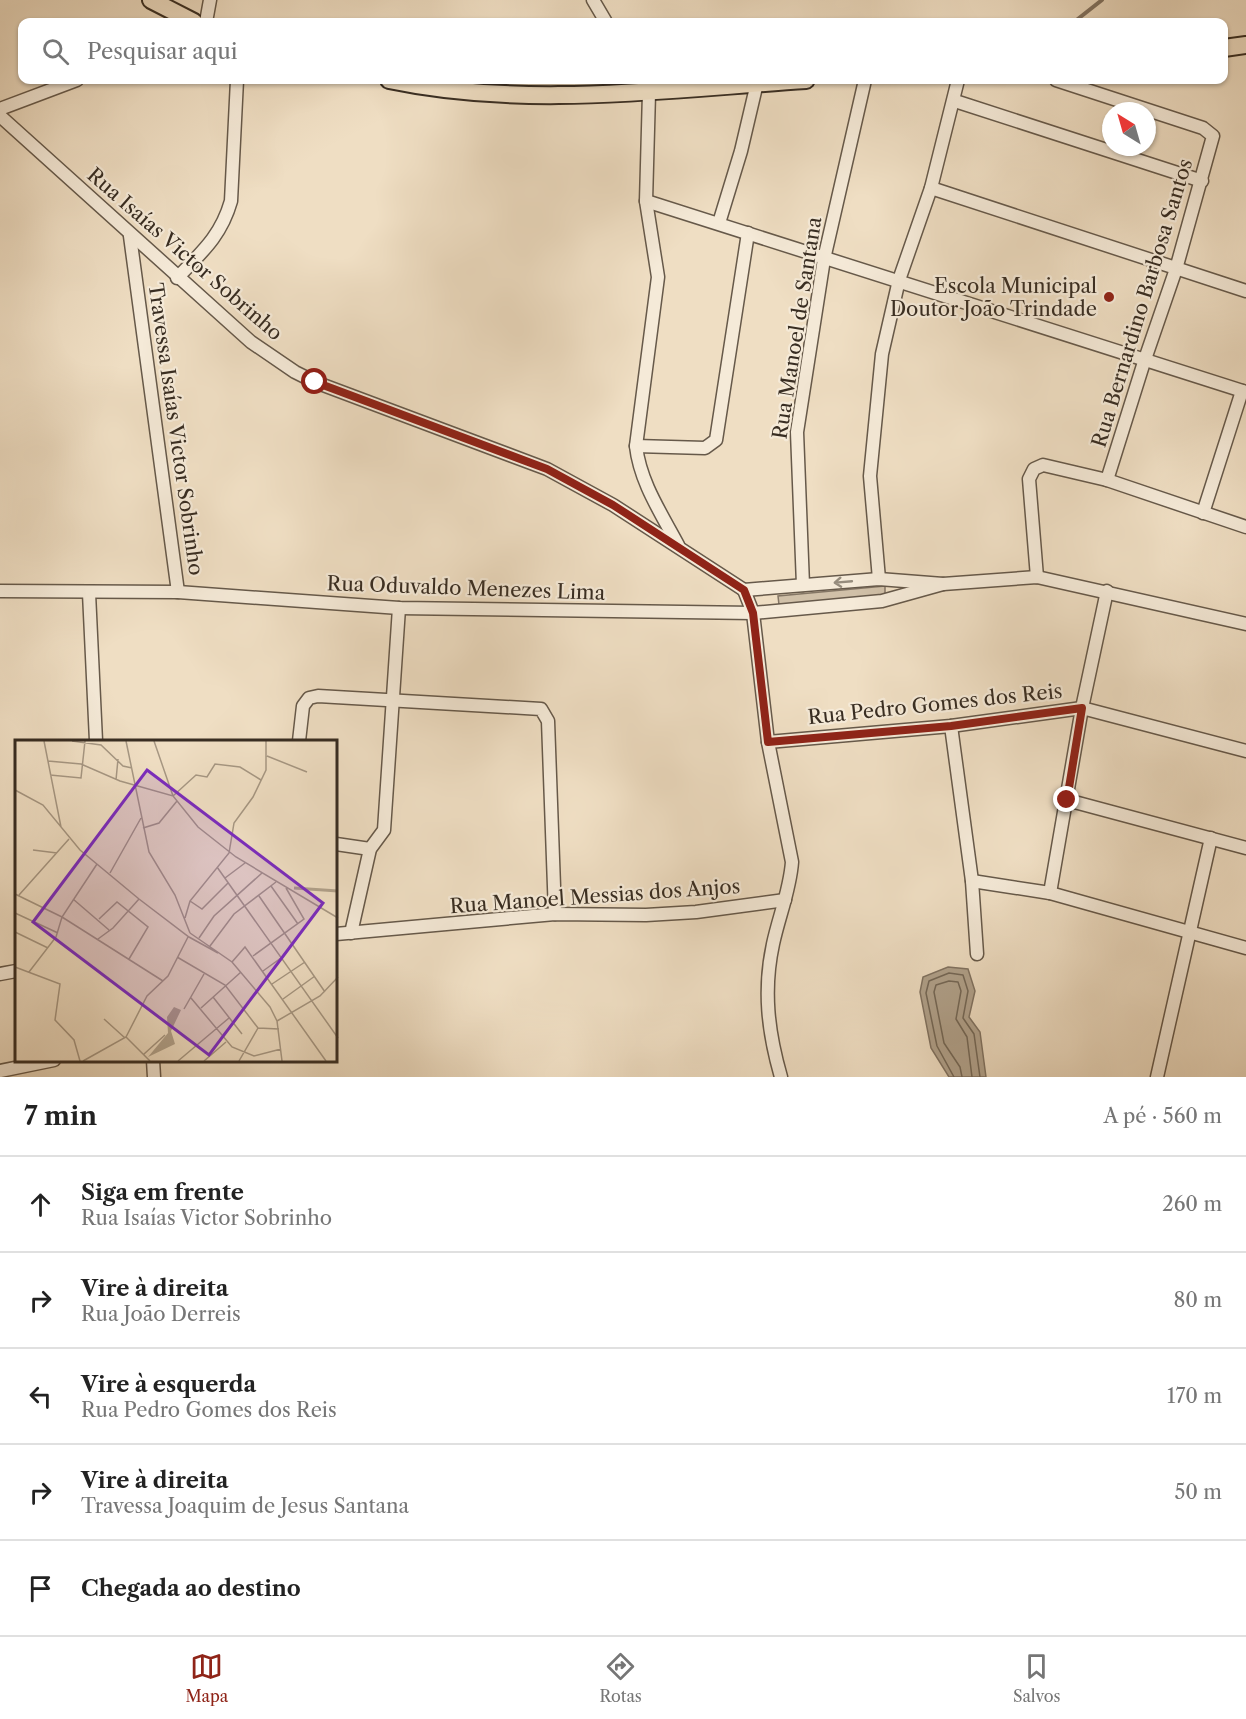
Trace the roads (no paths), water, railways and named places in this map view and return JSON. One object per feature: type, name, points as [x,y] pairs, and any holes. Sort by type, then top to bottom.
[{"type":"main road","points":[[151,0],[186,18]]},
{"type":"main road","points":[[1228,47],[1246,45]]},
{"type":"main road","points":[[410,84],[506,94],[720,84]]},
{"type":"street","points":[[207,18],[210,0]]},
{"type":"street","points":[[593,0],[604,18]]},
{"type":"street","points":[[0,109],[66,84]]},
{"type":"street","points":[[177,278],[216,238],[227,216],[231,201],[237,84]]},
{"type":"street","points":[[719,223],[741,151],[757,84]]},
{"type":"street","name":"Rua Manoel de Santana","points":[[803,585],[797,432],[824,259],[864,84]]},
{"type":"street","points":[[879,579],[870,499],[873,431],[882,354],[899,280],[931,188],[955,101],[957,84]]},
{"type":"street","name":"Rua Bernardino Barbosa Santos","points":[[1068,84],[1203,128],[1213,136],[1176,269],[1107,480]]},
{"type":"street","points":[[646,86],[646,201],[658,277],[636,446],[642,475],[679,548]]},
{"type":"street","points":[[955,101],[1202,180]]},
{"type":"street","name":"Rua Isaías Victor Sobrinho","points":[[0,116],[177,278],[251,342],[295,372],[547,469],[613,505],[744,590]]},
{"type":"street","points":[[931,188],[1246,291]]},
{"type":"street","points":[[646,201],[824,259],[899,280],[1144,362],[1244,392],[1203,513]]},
{"type":"street","points":[[636,446],[705,448],[716,440],[748,233]]},
{"type":"street","name":"Travessa Isaías Victor Sobrinho","points":[[130,236],[178,592]]},
{"type":"street","points":[[1037,577],[1031,473],[1043,465],[1107,480],[1246,526]]},
{"type":"street","points":[[782,1077],[767,1022],[767,990],[773,943],[785,900],[792,862],[768,742],[753,613],[744,590],[879,579],[943,584],[1037,577],[1246,624]]},
{"type":"street","name":"Rua Oduvaldo Menezes Lima","points":[[0,591],[178,592],[399,608],[753,613],[882,601],[943,584]]},
{"type":"street","points":[[1050,893],[1082,708],[1107,591]]},
{"type":"street","points":[[89,593],[96,740]]},
{"type":"street","points":[[351,933],[370,849],[384,830],[399,608]]},
{"type":"street","points":[[299,740],[303,706],[309,698],[318,696],[392,702],[536,707],[544,712],[548,721],[555,914]]},
{"type":"street","name":"Rua Pedro Gomes dos Reis","points":[[768,742],[951,726],[1082,708],[1246,751]]},
{"type":"street","points":[[951,726],[972,881],[977,954]]},
{"type":"street","points":[[1067,800],[1246,848]]},
{"type":"street","points":[[1157,1077],[1211,838]]},
{"type":"street","points":[[338,844],[370,849]]},
{"type":"street","points":[[972,881],[1050,893],[1189,930],[1246,948]]},
{"type":"street","name":"Rua Manoel Messias dos Anjos","points":[[338,934],[555,914],[646,915],[696,912],[785,900]]},
{"type":"street","points":[[0,974],[15,971]]},
{"type":"street","points":[[0,1071],[44,1062]]},
{"type":"street","points":[[153,1062],[154,1077]]},
{"type":"water","points":[[948,967],[968,969],[975,991],[969,1017],[980,1032],[986,1077],[949,1077],[931,1048],[920,992],[923,977]]},
{"type":"waterway","points":[[1079,18],[1102,0]]},
{"type":"place","name":"Escola Municipal Doutor João Trindade","points":[[1109,297]]}]
